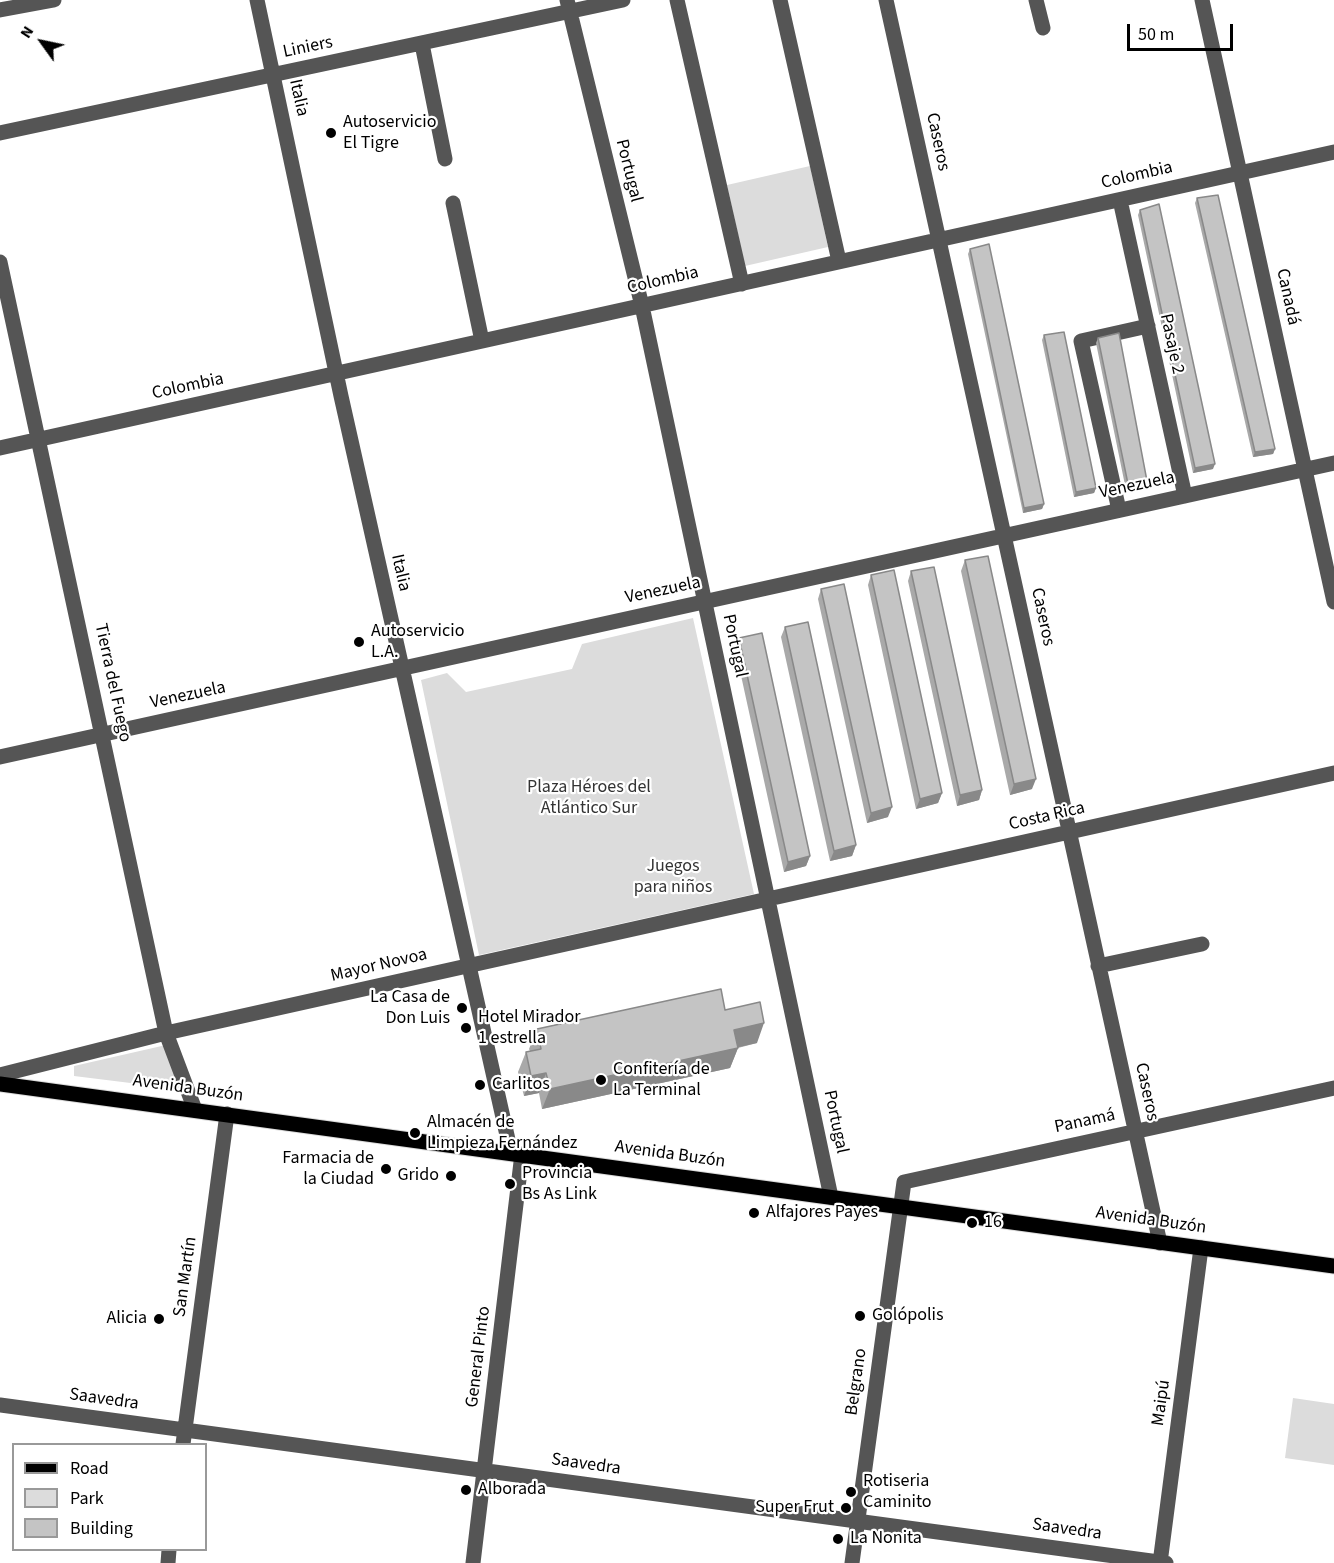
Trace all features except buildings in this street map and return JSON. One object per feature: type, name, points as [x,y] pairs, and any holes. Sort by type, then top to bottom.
[{"type":"main road","name":"Avenida Buzón","points":[[0,1084],[1334,1266]]},
{"type":"street","points":[[0,10],[54,0]]},
{"type":"street","name":"Italia","points":[[257,0],[307,225],[336,374],[468,966],[517,1154]]},
{"type":"street","name":"Liniers","points":[[0,133],[422,44],[568,6],[623,0]]},
{"type":"street","points":[[677,0],[742,284]]},
{"type":"street","points":[[780,0],[840,261]]},
{"type":"street","name":"Caseros","points":[[886,0],[1160,1242]]},
{"type":"street","points":[[1036,0],[1043,28]]},
{"type":"street","name":"Canadá","points":[[1202,0],[1334,602]]},
{"type":"street","name":"Portugal","points":[[568,6],[642,306],[831,1197]]},
{"type":"street","points":[[422,44],[445,159]]},
{"type":"street","name":"Colombia","points":[[0,448],[1334,152]]},
{"type":"street","name":"Pasaje 2","points":[[1120,200],[1185,496]]},
{"type":"street","points":[[453,203],[482,341]]},
{"type":"street","name":"Tierra del Fuego","points":[[0,262],[166,1033],[195,1110]]},
{"type":"street","points":[[1119,510],[1082,341],[1148,326]]},
{"type":"street","name":"Venezuela","points":[[0,757],[1334,463]]},
{"type":"street","name":"Costa Rica","points":[[768,899],[1334,773]]},
{"type":"street","name":"Mayor Novoa","points":[[0,1075],[166,1033],[768,899]]},
{"type":"street","points":[[1098,966],[1202,944]]},
{"type":"street","name":"Panamá","points":[[901,1206],[904,1182],[1334,1088]]},
{"type":"street","name":"San Martín","points":[[184,1437],[227,1114]]},
{"type":"street","name":"General Pinto","points":[[473,1563],[485,1471],[517,1154]]},
{"type":"street","name":"Belgrano","points":[[852,1563],[901,1206]]},
{"type":"street","name":"Maipú","points":[[1160,1563],[1201,1248]]},
{"type":"street","name":"Saavedra","points":[[0,1405],[184,1437],[485,1471],[1166,1563]]},
{"type":"green space","points":[[810,166],[828,247],[745,266],[727,185]]},
{"type":"green space","name":"Plaza Héroes del Atlántico Sur","points":[[693,618],[754,894],[479,955],[421,680],[447,673],[466,692],[572,669],[582,644]]},
{"type":"green space","points":[[166,1045],[187,1090],[74,1076],[74,1066]]},
{"type":"green space","points":[[1293,1398],[1334,1404],[1334,1465],[1285,1458]]},
{"type":"place","name":"Autoservicio El Tigre","points":[[331,133]]},
{"type":"place","name":"Autoservicio L.A.","points":[[359,642]]},
{"type":"place","name":"La Casa de Don Luis","points":[[462,1008]]},
{"type":"place","name":"Hotel Mirador 1 estrella","points":[[466,1028]]},
{"type":"place","name":"Confitería de La Terminal","points":[[601,1080]]},
{"type":"place","name":"Carlitos","points":[[480,1085]]},
{"type":"place","name":"Almacén de Limpieza Fernández","points":[[415,1133]]},
{"type":"place","name":"Farmacia de la Ciudad","points":[[386,1169]]},
{"type":"place","name":"Grido","points":[[451,1176]]},
{"type":"place","name":"Provincia Bs As Link","points":[[510,1184]]},
{"type":"place","name":"Alfajores Payes","points":[[754,1213]]},
{"type":"place","name":"16","points":[[972,1223]]},
{"type":"place","name":"Golópolis","points":[[860,1316]]},
{"type":"place","name":"Alicia","points":[[159,1319]]},
{"type":"place","name":"Alborada","points":[[466,1490]]},
{"type":"place","name":"Rotiseria Caminito","points":[[851,1492]]},
{"type":"place","name":"Super Frut","points":[[846,1508]]},
{"type":"place","name":"La Nonita","points":[[838,1539]]},
{"type":"park label","name":"Juegos para niños","points":[[673,877]]}]
